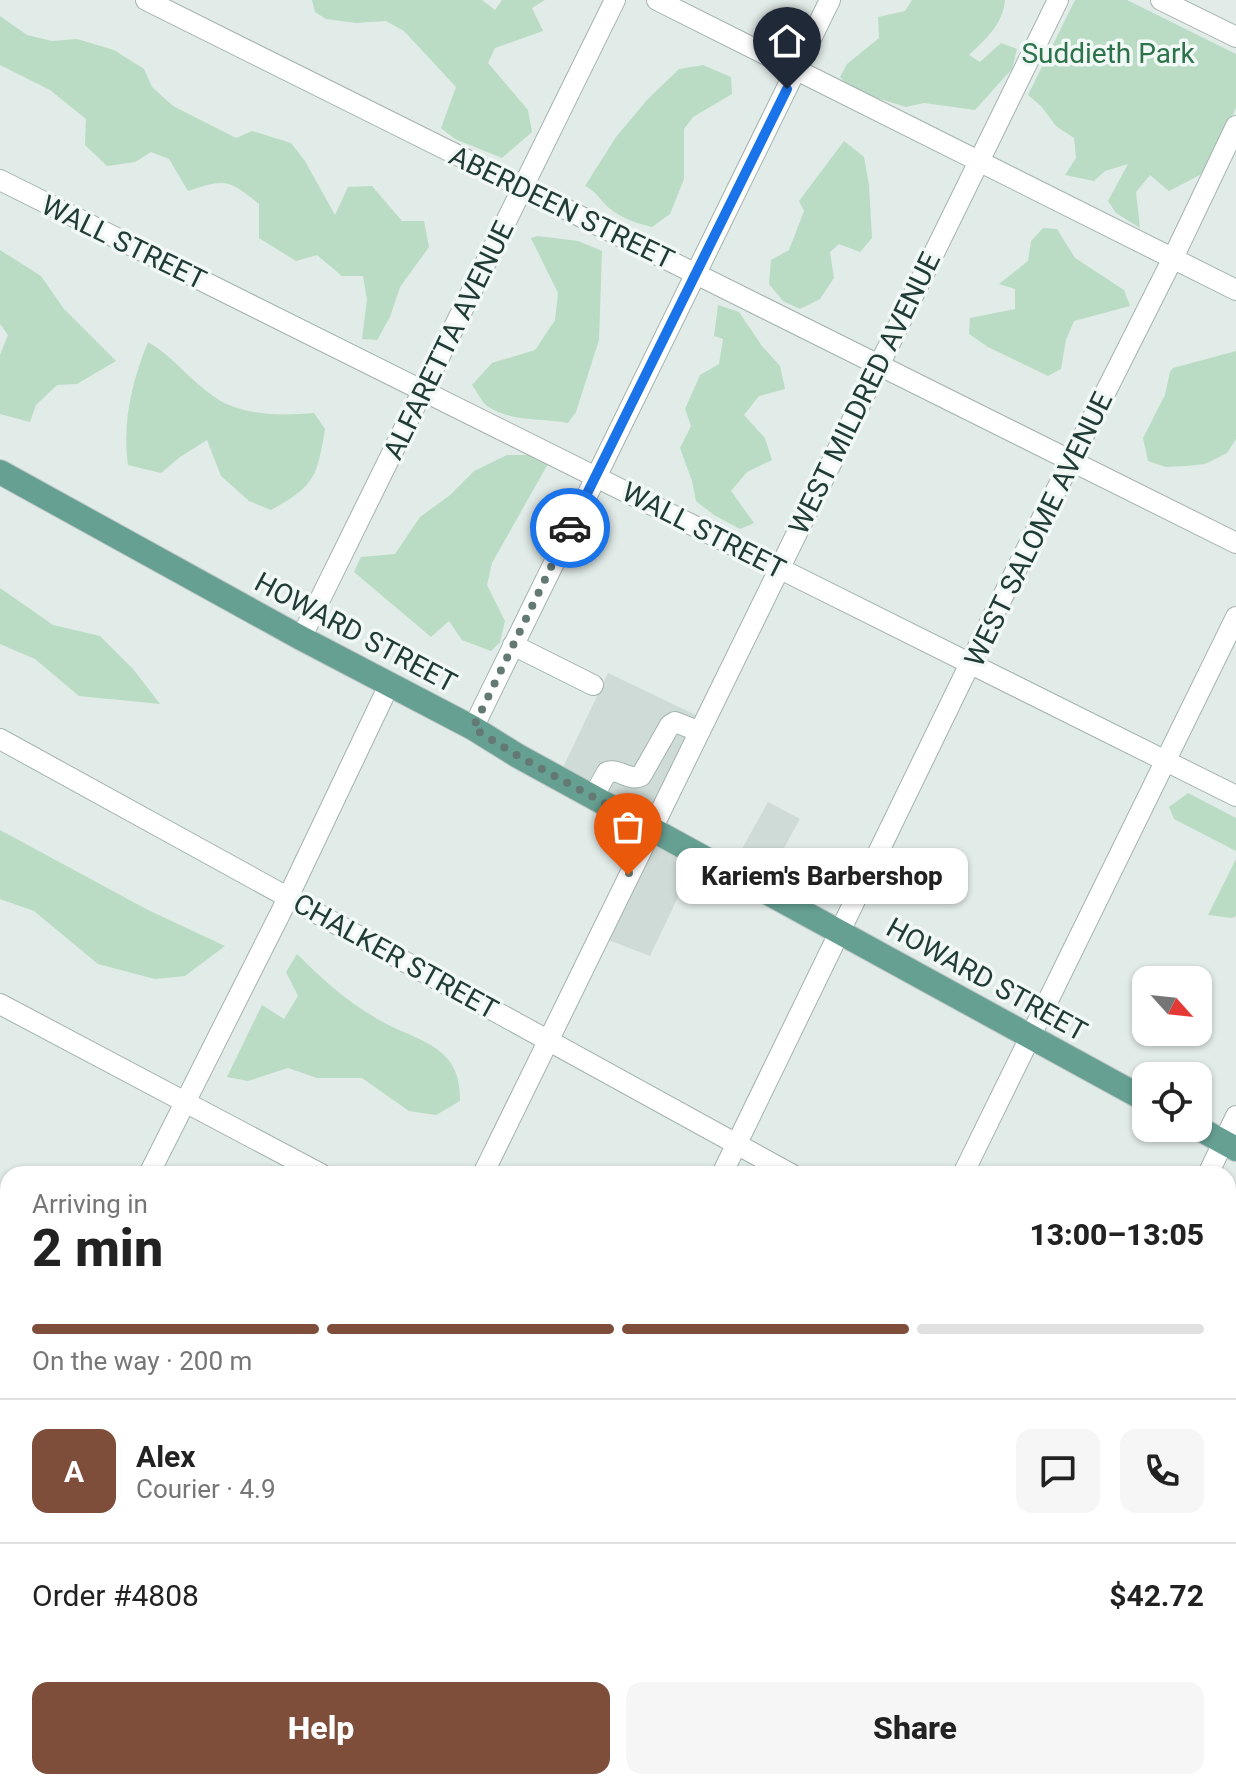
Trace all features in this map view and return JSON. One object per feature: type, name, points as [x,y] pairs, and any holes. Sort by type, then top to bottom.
[{"type":"main road","name":"HOWARD STREET","points":[[0,472],[301,638],[473,728],[1132,1093]]},
{"type":"main road","points":[[1212,1135],[1230,1145]]},
{"type":"street","name":"ABERDEEN STREET","points":[[146,0],[1236,543]]},
{"type":"street","name":"ALFARETTA AVENUE","points":[[301,638],[615,0]]},
{"type":"street","points":[[657,0],[1236,290]]},
{"type":"street","points":[[473,728],[830,0]]},
{"type":"street","name":"WEST MILDRED AVENUE","points":[[487,1166],[1058,0]]},
{"type":"street","points":[[1161,0],[1236,37]]},
{"type":"street","name":"WEST SALOME AVENUE","points":[[726,1166],[1236,126]]},
{"type":"street","name":"WALL STREET","points":[[0,180],[1236,796]]},
{"type":"street","points":[[967,1166],[1236,617]]},
{"type":"street","points":[[513,645],[593,685]]},
{"type":"street","points":[[153,1166],[289,896],[390,683]]},
{"type":"street","points":[[593,797],[607,772],[616,771],[632,778],[641,776],[670,725],[675,722],[698,731]]},
{"type":"street","name":"CHALKER STREET","points":[[0,739],[775,1166]]},
{"type":"street","points":[[0,1004],[306,1166]]},
{"type":"street","points":[[1214,1166],[1230,1145],[1236,1116]]},
{"type":"shaded area","points":[[608,673],[704,719],[650,828],[558,778]]},
{"type":"shaded area","points":[[768,802],[800,819],[761,889],[729,872]]},
{"type":"shaded area","points":[[650,828],[698,855],[650,956],[598,936]]},
{"type":"green space","points":[[312,0],[482,0],[495,10],[502,0],[545,0],[532,8],[543,31],[495,48],[488,63],[528,110],[532,132],[502,158],[455,139],[441,128],[456,87],[404,31],[386,21],[356,23],[326,19],[315,12]]},
{"type":"green space","points":[[912,0],[1005,0],[997,24],[969,55],[980,62],[1001,43],[1017,49],[1012,69],[975,110],[924,103],[906,107],[851,90],[840,77],[847,64],[879,38],[878,17],[905,11]]},
{"type":"green space","name":"Suddieth Park","points":[[1075,0],[1127,0],[1236,54],[1236,107],[1220,147],[1200,175],[1169,191],[1150,175],[1136,192],[1140,228],[1116,213],[1108,201],[1128,164],[1105,171],[1094,181],[1065,175],[1076,158],[1074,138],[1056,126],[1028,95]]},
{"type":"green space","points":[[0,16],[27,35],[52,41],[77,39],[114,50],[144,69],[152,87],[173,106],[236,138],[252,131],[291,143],[305,161],[335,215],[348,187],[372,186],[402,221],[424,221],[429,247],[400,287],[390,317],[377,340],[362,339],[367,299],[363,276],[342,276],[317,255],[296,261],[259,238],[259,204],[241,190],[219,183],[188,191],[169,159],[151,152],[135,162],[107,166],[85,145],[86,119],[50,90],[0,65]]},
{"type":"green space","points":[[703,65],[731,77],[732,94],[693,117],[684,129],[684,179],[670,214],[652,227],[619,215],[585,186],[616,137],[647,100],[679,69]]},
{"type":"green space","points":[[844,141],[864,157],[872,238],[860,252],[839,244],[830,252],[834,278],[820,299],[800,309],[783,301],[769,284],[771,260],[789,250],[804,211],[799,201]]},
{"type":"green space","points":[[1043,228],[1057,229],[1075,258],[1124,290],[1130,306],[1074,321],[1066,340],[1061,369],[1048,376],[988,347],[969,334],[970,318],[1015,309],[1015,289],[999,284],[1028,261],[1031,241]]},
{"type":"green space","points":[[538,236],[578,241],[602,251],[599,340],[576,412],[568,423],[506,415],[487,406],[472,385],[492,363],[535,350],[555,320],[558,293],[531,238]]},
{"type":"green space","points":[[0,250],[41,276],[64,309],[116,361],[77,384],[57,385],[36,405],[30,422],[0,414],[0,355],[8,335],[0,324]]},
{"type":"green space","points":[[718,305],[739,312],[780,366],[785,389],[759,396],[744,415],[765,438],[772,460],[747,472],[731,491],[754,523],[740,529],[696,501],[680,448],[691,426],[685,409],[700,375],[719,364],[723,339],[714,336]]},
{"type":"green space","points":[[148,342],[207,392],[227,404],[264,413],[314,413],[325,429],[312,478],[297,494],[271,510],[249,501],[221,476],[207,440],[161,473],[128,465],[126,434],[130,402]]},
{"type":"green space","points":[[1236,351],[1236,439],[1227,453],[1205,464],[1186,466],[1166,467],[1148,461],[1143,438],[1165,395],[1173,368]]},
{"type":"green space","points":[[507,455],[531,455],[549,462],[492,563],[487,585],[505,621],[500,642],[491,651],[462,640],[449,621],[431,637],[354,572],[361,557],[395,554],[420,517],[449,496],[474,471]]},
{"type":"green space","points":[[0,588],[53,625],[100,636],[133,669],[160,704],[79,696],[35,659],[0,644]]},
{"type":"green space","points":[[1188,793],[1236,818],[1236,851],[1174,819],[1169,807]]},
{"type":"green space","points":[[0,830],[148,910],[225,946],[185,976],[155,979],[98,964],[34,911],[0,899]]},
{"type":"green space","points":[[1236,859],[1236,916],[1208,915]]},
{"type":"green space","points":[[297,954],[333,988],[363,1010],[433,1046],[444,1055],[459,1081],[460,1101],[436,1115],[409,1111],[362,1078],[317,1078],[288,1068],[248,1081],[227,1077],[262,1005],[284,1019],[298,996],[286,972]]},
{"type":"way so far","points":[[570,528],[473,728],[650,828],[628,875]]},
{"type":"place","name":"Kariem's Barbershop","points":[[628,875]]},
{"type":"route","points":[[570,528],[787,89]]}]
